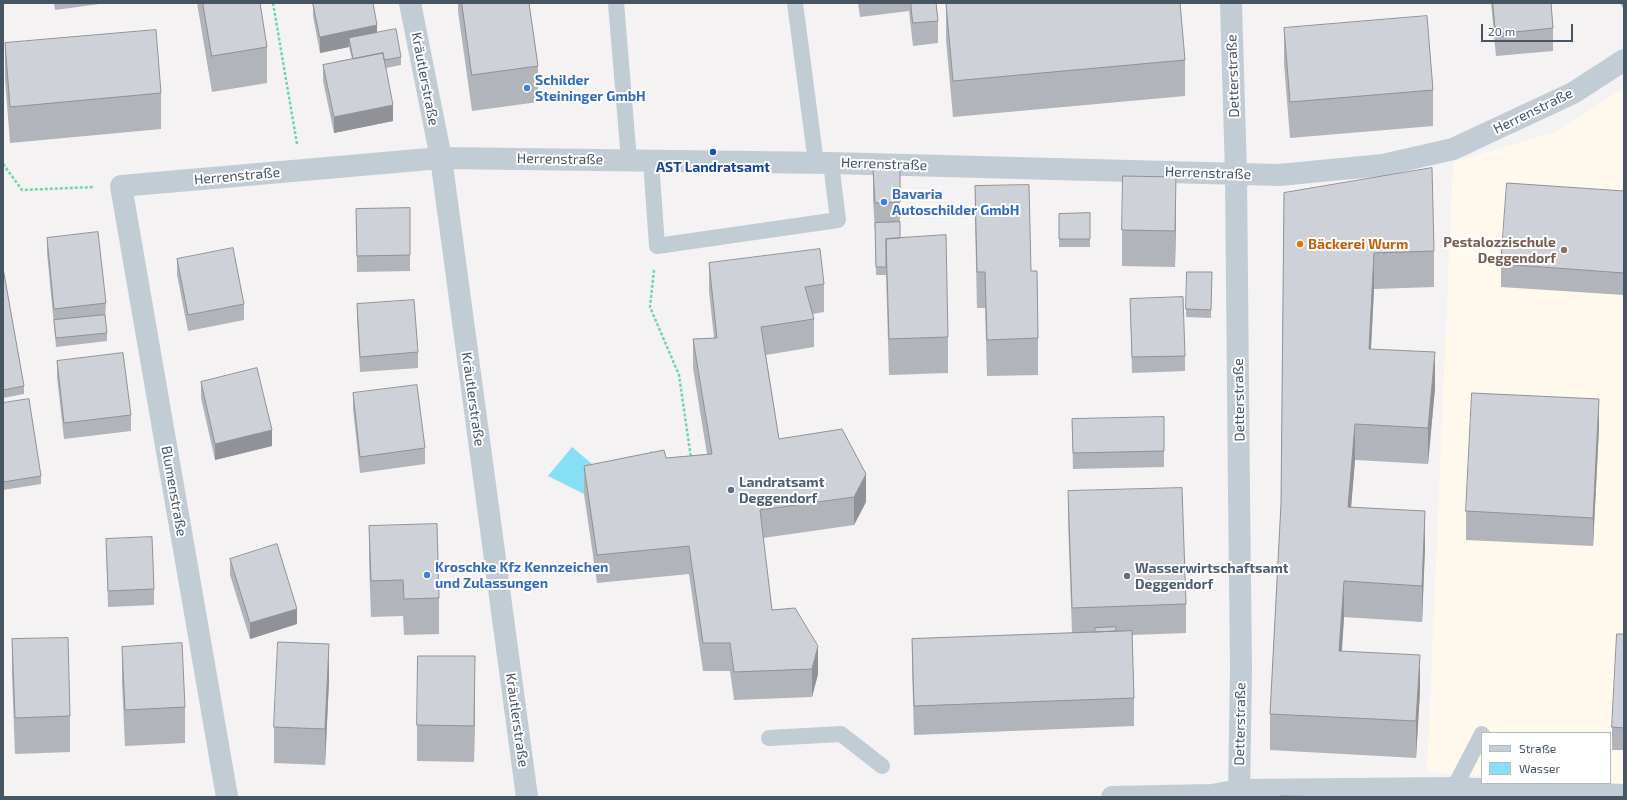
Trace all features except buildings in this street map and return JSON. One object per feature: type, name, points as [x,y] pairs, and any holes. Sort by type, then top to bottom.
[{"type":"street","name":"Kräutlerstraße","points":[[410,3],[441,158],[527,797]]},
{"type":"street","name":"Detterstraße","points":[[1231,3],[1236,174],[1241,660],[1239,793]]},
{"type":"street","name":"Herrenstraße","points":[[121,186],[441,158],[823,162],[1279,175],[1384,165],[1453,149],[1573,93],[1624,60]]},
{"type":"street","name":"Blumenstraße","points":[[121,186],[227,797]]},
{"type":"street","points":[[1112,797],[1454,788],[1624,795]]},
{"type":"lane","points":[[616,3],[628,160]]},
{"type":"lane","points":[[650,161],[657,246],[838,220],[823,162],[795,3]]},
{"type":"lane","points":[[769,738],[841,734],[882,766]]},
{"type":"lane","points":[[1454,788],[1481,735]]},
{"type":"path","points":[[273,3],[301,170]]},
{"type":"path","points":[[3,164],[22,190],[121,186]]},
{"type":"path","points":[[657,246],[650,307],[680,375],[691,460]]},
{"type":"shaded area","points":[[1624,88],[1624,797],[1566,784],[1611,784],[1611,732],[1481,732],[1481,776],[1427,772],[1453,162],[1555,132]]},
{"type":"water","points":[[572,447],[598,469],[644,462],[652,450],[658,479],[584,494],[548,476]]},
{"type":"place","name":"Schilder Steininger GmbH","points":[[527,88]]},
{"type":"place","name":"AST Landratsamt","points":[[713,152]]},
{"type":"place","name":"Bavaria Autoschilder GmbH","points":[[884,202]]},
{"type":"place","name":"Bäckerei Wurm","points":[[1300,244]]},
{"type":"place","name":"Pestalozzischule Deggendorf","points":[[1564,250]]},
{"type":"place","name":"Landratsamt Deggendorf","points":[[731,490]]},
{"type":"place","name":"Kroschke Kfz Kennzeichen und Zulassungen","points":[[427,575]]},
{"type":"place","name":"Wasserwirtschaftsamt Deggendorf","points":[[1127,576]]}]
